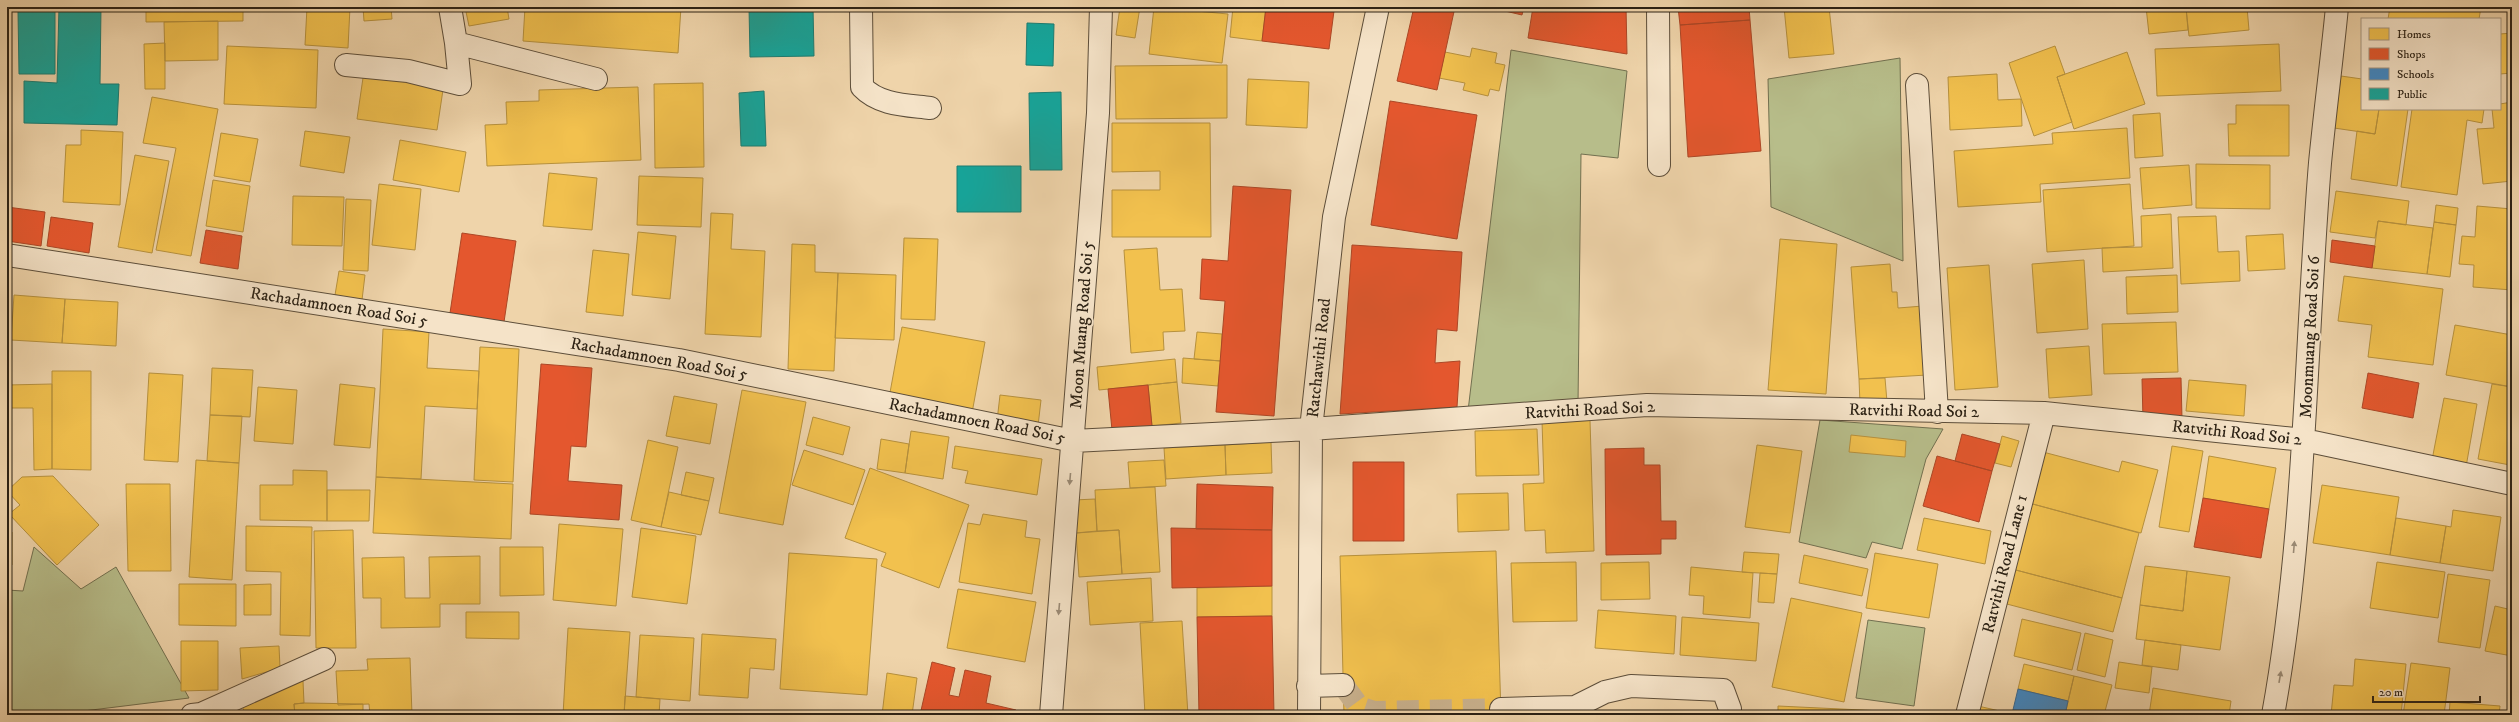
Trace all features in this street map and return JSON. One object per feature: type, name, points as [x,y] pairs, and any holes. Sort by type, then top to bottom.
[{"type":"street","points":[[346,64],[408,71],[460,84],[456,43],[450,7]]},
{"type":"street","points":[[861,7],[862,87],[872,98],[900,105],[930,108]]},
{"type":"street","name":"Moon Muang Road Soi 5","points":[[1051,715],[1098,113],[1101,7]]},
{"type":"street","name":"Ratchawithi Road","points":[[1309,715],[1308,686],[1311,429],[1334,217],[1378,7]]},
{"type":"street","points":[[1658,7],[1659,165]]},
{"type":"street","name":"Moonmuang Road Soi 6","points":[[2274,715],[2285,651],[2304,440],[2320,164],[2337,7]]},
{"type":"street","points":[[456,43],[596,79]]},
{"type":"street","points":[[1917,84],[1936,412]]},
{"type":"street","name":"Rachadamnoen Road Soi 5","points":[[7,255],[679,360],[1073,440],[1311,429]]},
{"type":"street","name":"Ratvithi Road Soi 2","points":[[1311,429],[1647,406],[2044,413],[2304,440],[2512,484]]},
{"type":"street","name":"Ratvithi Road Lane 1","points":[[1967,715],[2044,413]]},
{"type":"street","points":[[192,715],[201,714],[324,659]]},
{"type":"street","points":[[1308,686],[1343,685]]},
{"type":"street","points":[[1501,709],[1575,707],[1605,692],[1631,686],[1723,690],[1730,709],[1730,715]]},
{"type":"green space","points":[[1511,50],[1627,71],[1618,158],[1581,154],[1578,404],[1468,411]]},
{"type":"green space","points":[[1900,58],[1903,261],[1771,207],[1768,79]]},
{"type":"green space","points":[[1820,420],[1943,429],[1926,459],[1902,549],[1872,542],[1866,558],[1799,542]]},
{"type":"green space","points":[[34,547],[81,589],[116,567],[189,698],[51,715],[7,715],[7,590],[23,591]]},
{"type":"green space","points":[[1868,620],[1925,628],[1914,706],[1856,698]]},
{"type":"building: Homes","points":[[146,7],[243,7],[243,21],[146,22]]},
{"type":"building: Homes","points":[[307,7],[350,7],[348,48],[305,45]]},
{"type":"building: Homes","points":[[363,7],[391,7],[392,19],[364,21]]},
{"type":"building: Homes","points":[[465,7],[507,7],[509,19],[469,26]]},
{"type":"building: Homes","points":[[525,7],[681,7],[678,53],[523,41]]},
{"type":"building: Homes","points":[[1120,7],[1140,7],[1135,38],[1116,35]]},
{"type":"building: Homes","points":[[1154,7],[1228,14],[1222,63],[1149,54]]},
{"type":"building: Homes","points":[[1233,7],[1266,7],[1262,41],[1230,37]]},
{"type":"building: Homes","points":[[1784,7],[1829,7],[1834,54],[1789,58]]},
{"type":"building: Homes","points":[[2146,7],[2186,7],[2188,30],[2149,34]]},
{"type":"building: Homes","points":[[2247,7],[2249,30],[2189,36],[2186,8]]},
{"type":"building: Homes","points":[[2257,7],[2305,7],[2305,9],[2257,10]]},
{"type":"building: Homes","points":[[2390,7],[2481,7],[2479,18],[2388,18]]},
{"type":"building: Homes","points":[[218,21],[218,60],[165,61],[164,22]]},
{"type":"building: Homes","points":[[2512,33],[2512,73],[2501,74],[2501,34]]},
{"type":"building: Homes","points":[[165,43],[165,89],[145,89],[144,44]]},
{"type":"building: Homes","points":[[2279,44],[2281,91],[2157,96],[2155,49]]},
{"type":"building: Homes","points":[[227,46],[318,50],[316,108],[224,104]]},
{"type":"building: Homes","points":[[2055,46],[2065,74],[2057,77],[2072,122],[2034,136],[2009,63]]},
{"type":"building: Homes","points":[[1472,48],[1497,53],[1495,63],[1505,65],[1499,91],[1490,89],[1488,96],[1463,90],[1465,83],[1439,78],[1445,52],[1470,57]]},
{"type":"building: Homes","points":[[2127,52],[2145,104],[2074,129],[2057,77]]},
{"type":"building: Homes","points":[[1227,65],[1227,118],[1116,119],[1115,66]]},
{"type":"building: Homes","points":[[364,71],[444,83],[437,130],[357,119]]},
{"type":"building: Homes","points":[[1997,74],[1998,100],[2021,99],[2022,126],[1950,130],[1948,77]]},
{"type":"building: Homes","points":[[2341,76],[2361,79],[2361,110],[2379,110],[2375,134],[2334,128]]},
{"type":"building: Homes","points":[[1248,79],[1309,82],[1307,128],[1246,125]]},
{"type":"building: Homes","points":[[703,83],[704,167],[655,168],[654,84]]},
{"type":"building: Homes","points":[[638,87],[641,160],[487,166],[485,125],[507,124],[506,102],[539,101],[539,90]]},
{"type":"building: Homes","points":[[152,97],[218,109],[191,256],[156,250],[176,148],[143,143]]},
{"type":"building: Homes","points":[[2512,102],[2512,181],[2483,184],[2477,129],[2494,128],[2492,110],[2501,110],[2501,104]]},
{"type":"building: Homes","points":[[2236,105],[2289,105],[2289,156],[2229,156],[2228,124],[2236,124]]},
{"type":"building: Homes","points":[[2379,110],[2408,110],[2397,186],[2351,179],[2357,131],[2375,134]]},
{"type":"building: Homes","points":[[2412,110],[2484,110],[2482,123],[2467,120],[2457,195],[2401,187]]},
{"type":"building: Homes","points":[[2160,113],[2163,156],[2135,158],[2133,115]]},
{"type":"building: Homes","points":[[1112,123],[1210,123],[1211,237],[1112,237],[1112,190],[1160,190],[1160,171],[1112,172]]},
{"type":"building: Homes","points":[[2127,128],[2130,178],[2040,184],[2041,202],[1958,207],[1954,151],[2053,144],[2052,133]]},
{"type":"building: Homes","points":[[81,130],[123,132],[120,205],[63,202],[66,145],[81,145]]},
{"type":"building: Homes","points":[[305,131],[350,137],[344,173],[300,166]]},
{"type":"building: Homes","points":[[221,133],[258,139],[250,182],[214,176]]},
{"type":"building: Homes","points":[[400,140],[466,152],[459,192],[393,180]]},
{"type":"building: Homes","points":[[135,155],[169,161],[152,253],[118,247]]},
{"type":"building: Homes","points":[[2196,164],[2270,165],[2270,209],[2196,208]]},
{"type":"building: Homes","points":[[2189,165],[2192,205],[2143,209],[2140,168]]},
{"type":"building: Homes","points":[[549,173],[597,178],[592,230],[543,226]]},
{"type":"building: Homes","points":[[639,176],[703,178],[701,227],[637,225]]},
{"type":"building: Homes","points":[[213,180],[250,186],[243,232],[206,226]]},
{"type":"building: Homes","points":[[379,184],[421,189],[415,250],[372,245]]},
{"type":"building: Homes","points":[[2130,184],[2134,246],[2047,252],[2043,190]]},
{"type":"building: Homes","points":[[2336,191],[2409,201],[2406,225],[2378,221],[2375,238],[2330,232]]},
{"type":"building: Homes","points":[[293,196],[344,197],[342,246],[292,245]]},
{"type":"building: Homes","points":[[346,199],[371,200],[368,271],[343,270]]},
{"type":"building: Homes","points":[[2436,205],[2458,208],[2456,225],[2434,222]]},
{"type":"building: Homes","points":[[2477,206],[2512,209],[2512,290],[2473,287],[2474,265],[2459,264],[2462,236],[2475,237]]},
{"type":"building: Homes","points":[[711,213],[733,214],[731,249],[765,251],[761,337],[705,334]]},
{"type":"building: Homes","points":[[2171,214],[2173,268],[2103,272],[2102,248],[2142,247],[2141,216]]},
{"type":"building: Homes","points":[[2216,216],[2218,252],[2239,251],[2240,281],[2181,284],[2178,217]]},
{"type":"building: Homes","points":[[2378,221],[2433,228],[2427,274],[2372,268]]},
{"type":"building: Homes","points":[[2434,222],[2456,225],[2450,277],[2427,274]]},
{"type":"building: Homes","points":[[638,232],[676,236],[670,299],[632,295]]},
{"type":"building: Homes","points":[[2283,234],[2285,269],[2248,271],[2246,236]]},
{"type":"building: Homes","points":[[904,238],[938,239],[935,320],[901,319]]},
{"type":"building: Homes","points":[[1780,239],[1837,244],[1826,394],[1768,390]]},
{"type":"building: Homes","points":[[792,244],[815,245],[815,272],[838,273],[834,371],[788,369]]},
{"type":"building: Homes","points":[[1157,248],[1160,290],[1182,289],[1185,331],[1163,332],[1164,350],[1131,353],[1124,250]]},
{"type":"building: Homes","points":[[593,250],[629,254],[623,316],[586,312]]},
{"type":"building: Homes","points":[[2084,260],[2088,329],[2037,333],[2032,264]]},
{"type":"building: Homes","points":[[1890,264],[1892,292],[1897,292],[1898,308],[1923,306],[1927,375],[1859,379],[1851,267]]},
{"type":"building: Homes","points":[[1989,265],[1998,387],[1955,390],[1947,268]]},
{"type":"building: Homes","points":[[339,271],[365,275],[362,300],[335,295]]},
{"type":"building: Homes","points":[[838,273],[896,275],[894,340],[835,338]]},
{"type":"building: Homes","points":[[2177,275],[2178,312],[2127,314],[2126,277]]},
{"type":"building: Homes","points":[[2344,276],[2443,289],[2433,365],[2368,357],[2372,325],[2338,321]]},
{"type":"building: Homes","points":[[14,295],[65,299],[62,343],[11,340]]},
{"type":"building: Homes","points":[[65,299],[118,302],[116,346],[62,343]]},
{"type":"building: Homes","points":[[2176,322],[2178,372],[2104,374],[2102,324]]},
{"type":"building: Homes","points":[[2455,325],[2512,335],[2512,387],[2446,375]]},
{"type":"building: Homes","points":[[902,327],[985,342],[972,413],[889,398]]},
{"type":"building: Homes","points":[[383,329],[429,332],[427,368],[479,371],[477,409],[425,406],[421,479],[376,477]]},
{"type":"building: Homes","points":[[1197,332],[1222,334],[1221,361],[1194,359]]},
{"type":"building: Homes","points":[[2089,346],[2092,395],[2049,398],[2046,349]]},
{"type":"building: Homes","points":[[480,347],[519,349],[513,482],[474,480]]},
{"type":"building: Homes","points":[[1183,358],[1221,361],[1218,386],[1182,383]]},
{"type":"building: Homes","points":[[1175,359],[1177,382],[1099,390],[1097,367]]},
{"type":"building: Homes","points":[[212,368],[253,370],[250,417],[210,415]]},
{"type":"building: Homes","points":[[52,371],[91,371],[91,470],[52,469]]},
{"type":"building: Homes","points":[[149,373],[183,375],[178,462],[144,460]]},
{"type":"building: Homes","points":[[1885,378],[1887,402],[1860,404],[1859,379]]},
{"type":"building: Homes","points":[[2189,380],[2246,385],[2244,416],[2186,411]]},
{"type":"building: Homes","points":[[1177,382],[1181,423],[1152,426],[1148,385]]},
{"type":"building: Homes","points":[[52,384],[52,469],[34,470],[33,408],[7,408],[7,385]]},
{"type":"building: Homes","points":[[340,384],[375,388],[370,448],[334,445]]},
{"type":"building: Homes","points":[[2492,384],[2512,387],[2510,465],[2478,459]]},
{"type":"building: Homes","points":[[258,387],[297,390],[293,444],[254,441]]},
{"type":"building: Homes","points":[[742,390],[806,402],[783,525],[719,513]]},
{"type":"building: Homes","points":[[1000,395],[1041,400],[1038,426],[997,421]]},
{"type":"building: Homes","points":[[674,396],[717,404],[710,444],[666,436]]},
{"type":"building: Homes","points":[[2444,398],[2477,404],[2466,467],[2432,460]]},
{"type":"building: Homes","points":[[210,415],[242,416],[239,463],[207,461]]},
{"type":"building: Homes","points":[[813,417],[850,427],[843,455],[806,445]]},
{"type":"building: Homes","points":[[1590,420],[1594,551],[1546,553],[1545,530],[1525,531],[1523,484],[1544,483],[1542,421]]},
{"type":"building: Homes","points":[[1537,429],[1539,475],[1476,476],[1475,431]]},
{"type":"building: Homes","points":[[911,431],[949,437],[943,479],[905,473]]},
{"type":"building: Homes","points":[[1851,435],[1906,441],[1905,457],[1849,452]]},
{"type":"building: Homes","points":[[2002,436],[2019,441],[2011,467],[1995,463]]},
{"type":"building: Homes","points":[[881,439],[909,444],[905,473],[877,469]]},
{"type":"building: Homes","points":[[648,440],[678,447],[661,527],[631,520]]},
{"type":"building: Homes","points":[[1271,442],[1272,473],[1226,475],[1225,445]]},
{"type":"building: Homes","points":[[1225,445],[1226,475],[1166,479],[1164,448]]},
{"type":"building: Homes","points":[[1757,445],[1802,451],[1790,533],[1745,527]]},
{"type":"building: Homes","points":[[955,446],[1042,459],[1037,495],[965,483],[968,471],[952,468]]},
{"type":"building: Homes","points":[[2172,446],[2203,451],[2189,532],[2159,527]]},
{"type":"building: Homes","points":[[804,450],[865,470],[853,505],[792,485]]},
{"type":"building: Homes","points":[[2043,452],[2119,472],[2122,461],[2158,470],[2141,533],[2029,503]]},
{"type":"building: Homes","points":[[2209,456],[2276,468],[2269,509],[2203,498]]},
{"type":"building: Homes","points":[[196,460],[239,463],[232,580],[189,577]]},
{"type":"building: Homes","points":[[1164,460],[1166,486],[1130,488],[1128,462]]},
{"type":"building: Homes","points":[[870,468],[969,505],[939,588],[881,566],[886,553],[845,538]]},
{"type":"building: Homes","points":[[293,470],[327,471],[327,521],[260,520],[260,485],[293,485]]},
{"type":"building: Homes","points":[[686,472],[714,478],[709,501],[681,495]]},
{"type":"building: Homes","points":[[53,476],[99,525],[57,565],[9,514],[20,505],[7,491],[22,477]]},
{"type":"building: Homes","points":[[376,477],[513,484],[511,539],[373,533]]},
{"type":"building: Homes","points":[[126,484],[170,484],[171,571],[128,571]]},
{"type":"building: Homes","points":[[2322,485],[2399,497],[2390,555],[2313,543]]},
{"type":"building: Homes","points":[[1155,487],[1160,572],[1122,574],[1119,530],[1097,531],[1095,490]]},
{"type":"building: Homes","points":[[327,490],[370,490],[369,521],[327,521]]},
{"type":"building: Homes","points":[[669,492],[709,501],[701,535],[661,527]]},
{"type":"building: Homes","points":[[1508,493],[1509,530],[1458,532],[1457,494]]},
{"type":"building: Homes","points":[[1095,499],[1097,531],[1076,533],[1074,500]]},
{"type":"building: Homes","points":[[2029,503],[2139,533],[2122,598],[2012,569]]},
{"type":"building: Homes","points":[[2453,510],[2501,517],[2493,571],[2440,563],[2446,526],[2451,527]]},
{"type":"building: Homes","points":[[983,514],[1027,521],[1025,537],[1040,539],[1032,594],[959,582],[968,523],[980,525]]},
{"type":"building: Homes","points":[[1924,518],[1991,531],[1985,564],[1917,550]]},
{"type":"building: Homes","points":[[2396,518],[2446,526],[2440,563],[2390,555]]},
{"type":"building: Homes","points":[[559,524],[623,529],[616,606],[553,600]]},
{"type":"building: Homes","points":[[246,526],[312,527],[310,636],[280,635],[281,572],[246,571]]},
{"type":"building: Homes","points":[[641,528],[696,536],[687,604],[632,597]]},
{"type":"building: Homes","points":[[353,530],[356,648],[316,648],[314,531]]},
{"type":"building: Homes","points":[[1119,530],[1122,574],[1079,577],[1076,533]]},
{"type":"building: Homes","points":[[7,532],[12,532],[12,565],[7,565]]},
{"type":"building: Homes","points":[[500,547],[543,547],[544,595],[500,596]]},
{"type":"building: Homes","points":[[1496,551],[1501,715],[1344,715],[1340,556]]},
{"type":"building: Homes","points":[[1744,552],[1779,554],[1777,574],[1742,572]]},
{"type":"building: Homes","points":[[789,553],[877,559],[867,695],[780,689]]},
{"type":"building: Homes","points":[[1875,553],[1938,564],[1929,618],[1866,608]]},
{"type":"building: Homes","points":[[1804,555],[1868,569],[1862,596],[1799,583]]},
{"type":"building: Homes","points":[[480,556],[480,604],[440,604],[440,627],[381,628],[381,598],[363,598],[362,558],[404,557],[405,598],[430,598],[429,557]]},
{"type":"building: Homes","points":[[1576,562],[1577,621],[1513,622],[1511,563]]},
{"type":"building: Homes","points":[[1649,562],[1650,599],[1601,600],[1601,563]]},
{"type":"building: Homes","points":[[2377,562],[2445,572],[2438,618],[2370,608]]},
{"type":"building: Homes","points":[[2145,566],[2187,571],[2183,611],[2140,605]]},
{"type":"building: Homes","points":[[1691,567],[1753,573],[1750,618],[1703,614],[1704,596],[1689,595]]},
{"type":"building: Homes","points":[[2012,569],[2122,598],[2113,632],[2003,603]]},
{"type":"building: Homes","points":[[2187,571],[2230,577],[2220,650],[2136,639],[2140,605],[2183,611]]},
{"type":"building: Homes","points":[[1760,573],[1777,574],[1774,603],[1758,602]]},
{"type":"building: Homes","points":[[2448,574],[2490,580],[2480,648],[2438,642]]},
{"type":"building: Homes","points":[[1151,578],[1153,621],[1090,625],[1087,582]]},
{"type":"building: Homes","points":[[179,584],[236,584],[236,626],[179,625]]},
{"type":"building: Homes","points":[[271,584],[271,615],[244,615],[244,585]]},
{"type":"building: Homes","points":[[1272,586],[1272,616],[1197,617],[1197,588]]},
{"type":"building: Homes","points":[[958,589],[1036,602],[1025,662],[947,648]]},
{"type":"building: Homes","points":[[1791,598],[1862,613],[1844,702],[1772,687]]},
{"type":"building: Homes","points":[[2495,606],[2512,610],[2512,656],[2485,651]]},
{"type":"building: Homes","points":[[1598,610],[1676,616],[1674,654],[1595,648]]},
{"type":"building: Homes","points":[[466,612],[519,612],[519,639],[466,638]]},
{"type":"building: Homes","points":[[1682,617],[1759,623],[1756,661],[1680,655]]},
{"type":"building: Homes","points":[[2022,619],[2081,633],[2072,670],[2014,656]]},
{"type":"building: Homes","points":[[1182,621],[1188,715],[1145,715],[1140,623]]},
{"type":"building: Homes","points":[[568,628],[630,632],[624,715],[563,715]]},
{"type":"building: Homes","points":[[2085,633],[2113,640],[2105,677],[2077,670]]},
{"type":"building: Homes","points":[[702,634],[776,639],[774,670],[750,668],[748,698],[699,695]]},
{"type":"building: Homes","points":[[640,635],[694,638],[690,701],[636,697]]},
{"type":"building: Homes","points":[[2145,640],[2181,645],[2178,670],[2142,665]]},
{"type":"building: Homes","points":[[181,641],[218,641],[218,690],[181,691]]},
{"type":"building: Homes","points":[[279,646],[280,668],[242,679],[240,648]]},
{"type":"building: Homes","points":[[410,658],[412,715],[370,715],[369,704],[338,705],[336,671],[368,670],[367,659]]},
{"type":"building: Homes","points":[[2355,659],[2406,664],[2401,715],[2331,715],[2334,685],[2353,686]]},
{"type":"building: Homes","points":[[2119,662],[2152,667],[2149,693],[2115,688]]},
{"type":"building: Homes","points":[[2411,663],[2450,668],[2444,715],[2403,715]]},
{"type":"building: Homes","points":[[2024,664],[2074,676],[2068,701],[2018,689]]},
{"type":"building: Homes","points":[[887,673],[917,678],[912,715],[882,715]]},
{"type":"building: Homes","points":[[2074,676],[2112,685],[2104,715],[2065,715]]},
{"type":"building: Homes","points":[[303,681],[304,703],[294,704],[295,715],[246,715],[241,704],[293,682]]},
{"type":"building: Homes","points":[[2153,688],[2231,701],[2229,715],[2149,715]]},
{"type":"building: Homes","points":[[625,696],[660,699],[659,715],[624,715]]},
{"type":"building: Homes","points":[[2450,702],[2500,706],[2499,715],[2449,715]]},
{"type":"building: Homes","points":[[294,704],[363,704],[363,715],[295,715]]},
{"type":"building: Homes","points":[[1778,706],[1925,713],[1925,715],[1778,715]]},
{"type":"building: Homes","points":[[1978,706],[2017,715],[1976,715]]},
{"type":"building: Shops","points":[[1266,7],[1298,7],[1334,11],[1329,49],[1262,41]]},
{"type":"building: Shops","points":[[1414,7],[1455,7],[1437,90],[1397,81]]},
{"type":"building: Shops","points":[[1488,7],[1524,7],[1522,15]]},
{"type":"building: Shops","points":[[1533,7],[1626,7],[1627,54],[1528,38]]},
{"type":"building: Shops","points":[[1678,7],[1749,7],[1750,20],[1680,25]]},
{"type":"building: Shops","points":[[1750,20],[1761,151],[1688,157],[1680,25]]},
{"type":"building: Shops","points":[[1390,101],[1477,115],[1457,239],[1371,225]]},
{"type":"building: Shops","points":[[1233,186],[1291,190],[1274,416],[1216,412],[1225,301],[1200,299],[1202,259],[1228,261]]},
{"type":"building: Shops","points":[[7,207],[45,212],[41,246],[7,241]]},
{"type":"building: Shops","points":[[51,217],[93,223],[89,253],[47,246]]},
{"type":"building: Shops","points":[[206,230],[242,236],[238,269],[200,263]]},
{"type":"building: Shops","points":[[462,233],[516,241],[504,322],[450,313]]},
{"type":"building: Shops","points":[[2332,240],[2375,246],[2372,268],[2330,262]]},
{"type":"building: Shops","points":[[1352,245],[1462,252],[1457,331],[1437,329],[1435,363],[1460,361],[1457,407],[1340,414]]},
{"type":"building: Shops","points":[[541,364],[592,368],[586,447],[571,446],[568,481],[622,485],[619,520],[530,514]]},
{"type":"building: Shops","points":[[2368,373],[2419,383],[2413,418],[2362,408]]},
{"type":"building: Shops","points":[[2181,378],[2182,419],[2143,420],[2142,379]]},
{"type":"building: Shops","points":[[1148,385],[1152,426],[1112,430],[1108,389]]},
{"type":"building: Shops","points":[[1962,434],[2000,444],[1992,471],[1955,461]]},
{"type":"building: Shops","points":[[1644,448],[1644,465],[1660,465],[1661,521],[1676,521],[1676,539],[1661,539],[1661,554],[1606,555],[1605,449]]},
{"type":"building: Shops","points":[[1937,456],[1992,471],[1979,522],[1923,506]]},
{"type":"building: Shops","points":[[1353,462],[1404,462],[1404,541],[1353,541]]},
{"type":"building: Shops","points":[[1197,484],[1273,487],[1272,530],[1196,529]]},
{"type":"building: Shops","points":[[2203,498],[2269,509],[2261,558],[2194,547]]},
{"type":"building: Shops","points":[[1171,528],[1272,530],[1272,586],[1172,588]]},
{"type":"building: Shops","points":[[1272,616],[1274,715],[1199,715],[1197,617]]},
{"type":"building: Shops","points":[[932,662],[955,668],[949,695],[959,697],[965,670],[991,676],[986,703],[1016,710],[1015,715],[920,715]]},
{"type":"building: Schools","points":[[2018,689],[2068,701],[2065,715],[2012,714]]},
{"type":"building: Public","points":[[59,7],[101,7],[100,84],[119,84],[117,125],[24,123],[24,81],[57,83]]},
{"type":"building: Public","points":[[749,7],[813,7],[814,56],[750,57]]},
{"type":"building: Public","points":[[55,10],[55,74],[19,74],[18,11]]},
{"type":"building: Public","points":[[1027,23],[1054,24],[1053,66],[1026,65]]},
{"type":"building: Public","points":[[764,91],[766,146],[741,146],[739,93]]},
{"type":"building: Public","points":[[1061,92],[1062,170],[1030,170],[1029,93]]},
{"type":"building: Public","points":[[957,166],[1021,166],[1021,212],[957,212]]},
{"type":"tunnel","points":[[1343,685],[1359,707],[1374,712],[1501,709]]}]
